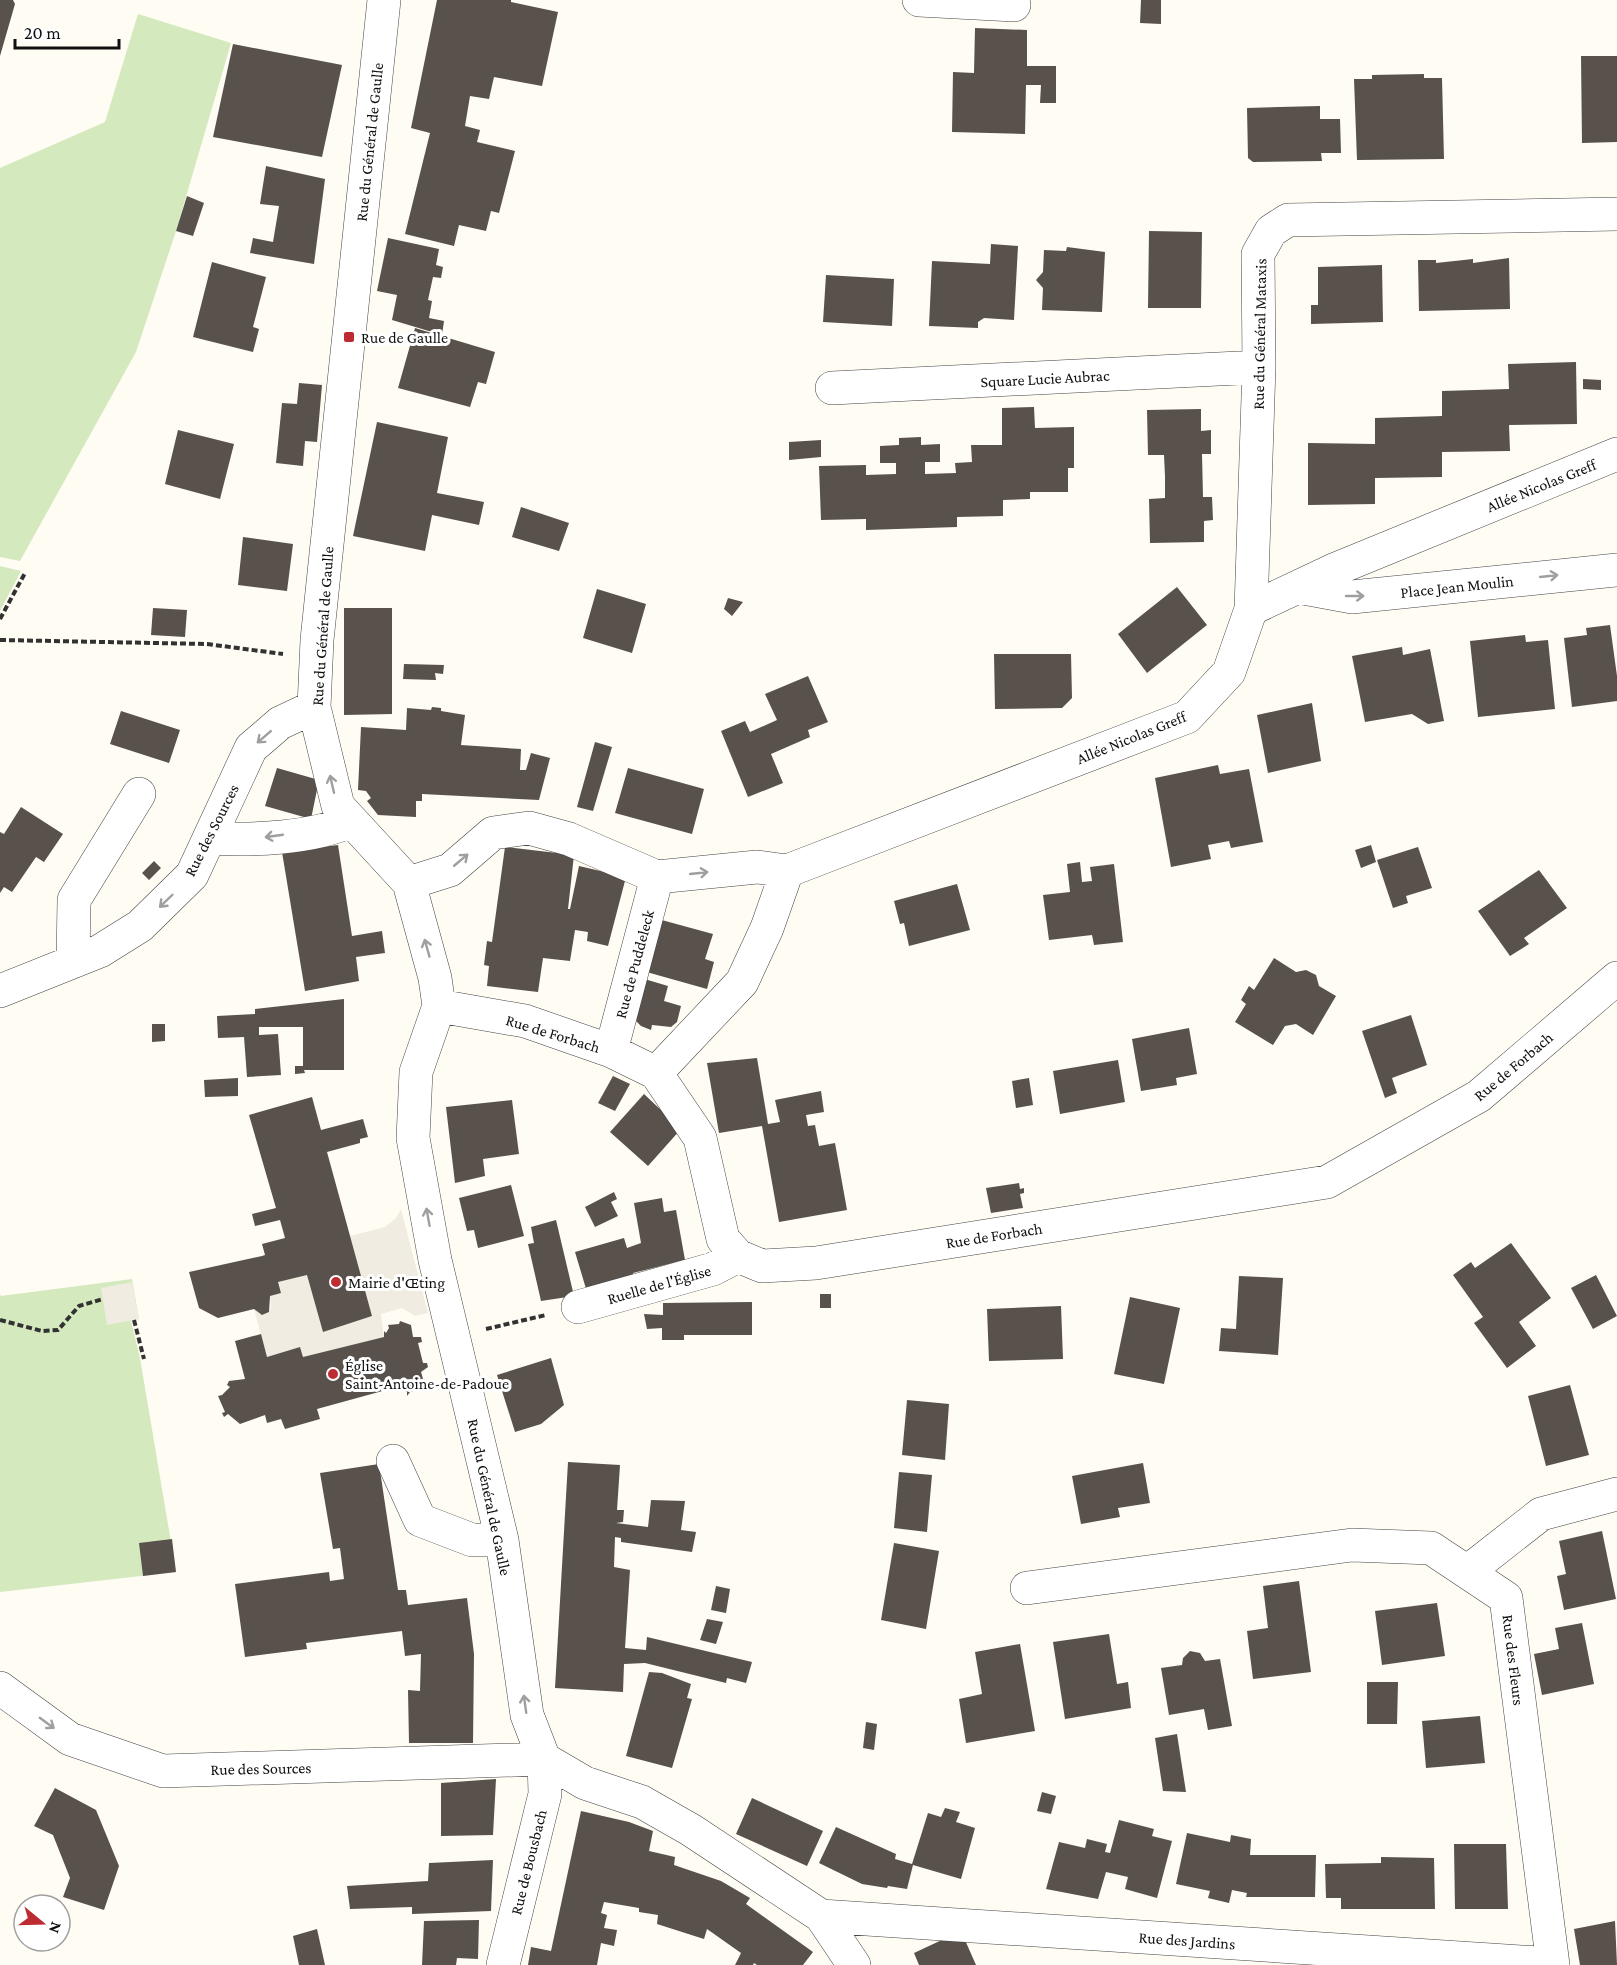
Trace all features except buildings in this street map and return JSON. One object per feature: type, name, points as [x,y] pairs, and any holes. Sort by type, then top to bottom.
[{"type":"street","name":"Rue du Général de Gaulle","points":[[384,0],[317,640],[314,706],[338,806],[408,883],[435,978],[439,1005],[416,1072],[414,1138],[423,1252],[453,1336],[502,1540],[527,1715],[544,1759]]},
{"type":"street","points":[[919,0],[1014,5]]},
{"type":"street","name":"Rue du Général Mataxis","points":[[1251,609],[1259,367],[1258,254],[1271,231],[1288,220],[1617,214]]},
{"type":"street","name":"Square Lucie Aubrac","points":[[832,388],[1259,367]]},
{"type":"street","name":"Allée Nicolas Greff","points":[[786,871],[1187,717],[1229,672],[1251,609],[1336,568],[1617,454]]},
{"type":"street","name":"Place Jean Moulin","points":[[1298,587],[1352,597],[1617,570]]},
{"type":"street","name":"Rue des Sources","points":[[0,991],[100,951],[140,926],[192,875],[251,748],[280,723],[314,706]]},
{"type":"street","points":[[73,962],[74,900],[139,794]]},
{"type":"street","points":[[210,838],[244,840],[335,828],[351,821]]},
{"type":"street","points":[[408,883],[450,870],[493,833],[530,828],[568,839],[657,877],[757,867],[786,871],[767,928],[742,982],[656,1073]]},
{"type":"street","name":"Rue de Puddeleck","points":[[611,1051],[657,877]]},
{"type":"street","name":"Rue de Forbach","points":[[439,1005],[525,1021],[611,1051],[656,1073],[700,1138],[723,1239],[738,1256],[762,1266],[816,1263],[1327,1182],[1479,1096],[1617,978]]},
{"type":"street","name":"Ruelle de l'Église","points":[[578,1307],[713,1269],[738,1256]]},
{"type":"street","points":[[393,1461],[420,1520],[472,1540],[502,1540]]},
{"type":"street","points":[[1467,1572],[1541,1514],[1617,1494]]},
{"type":"street","name":"Rue des Fleurs","points":[[1027,1588],[1352,1545],[1431,1548],[1506,1598],[1553,1964]]},
{"type":"street","name":"Rue des Sources","points":[[0,1688],[70,1739],[163,1771],[544,1759]]},
{"type":"street","points":[[544,1759],[585,1783],[642,1802],[691,1830],[821,1916],[854,1965]]},
{"type":"street","name":"Rue de Bousbach","points":[[502,1965],[545,1794],[544,1759]]},
{"type":"street","name":"Rue des Jardins","points":[[821,1916],[1553,1964]]},
{"type":"path","points":[[0,619],[25,573]]},
{"type":"path","points":[[0,640],[207,644],[282,654]]},
{"type":"path","points":[[0,1320],[42,1331],[58,1330],[79,1306],[103,1299]]},
{"type":"path","points":[[453,1336],[578,1307]]},
{"type":"path","points":[[134,1320],[144,1359]]},
{"type":"green space","points":[[138,14],[231,43],[176,231],[136,352],[20,561],[0,557],[0,168],[105,122]]},
{"type":"green space","points":[[0,566],[21,571],[0,611]]},
{"type":"green space","points":[[132,1279],[139,1319],[131,1321],[140,1358],[176,1572],[0,1592],[0,1294],[1,1296]]},
{"type":"shaded area","points":[[401,1209],[428,1313],[415,1316],[402,1308],[381,1314],[384,1337],[303,1357],[300,1347],[267,1357],[254,1309],[262,1315],[269,1312],[270,1296],[281,1293],[278,1282],[307,1275],[323,1331],[372,1316],[350,1236],[385,1227],[396,1218]]},
{"type":"shaded area","points":[[132,1282],[139,1319],[107,1325],[101,1288]]},
{"type":"place","name":"Rue de Gaulle","points":[[349,337]]},
{"type":"place","name":"Mairie d'Œting","points":[[336,1282]]},
{"type":"place","name":"Église Saint-Antoine-de-Padoue","points":[[333,1374]]}]
